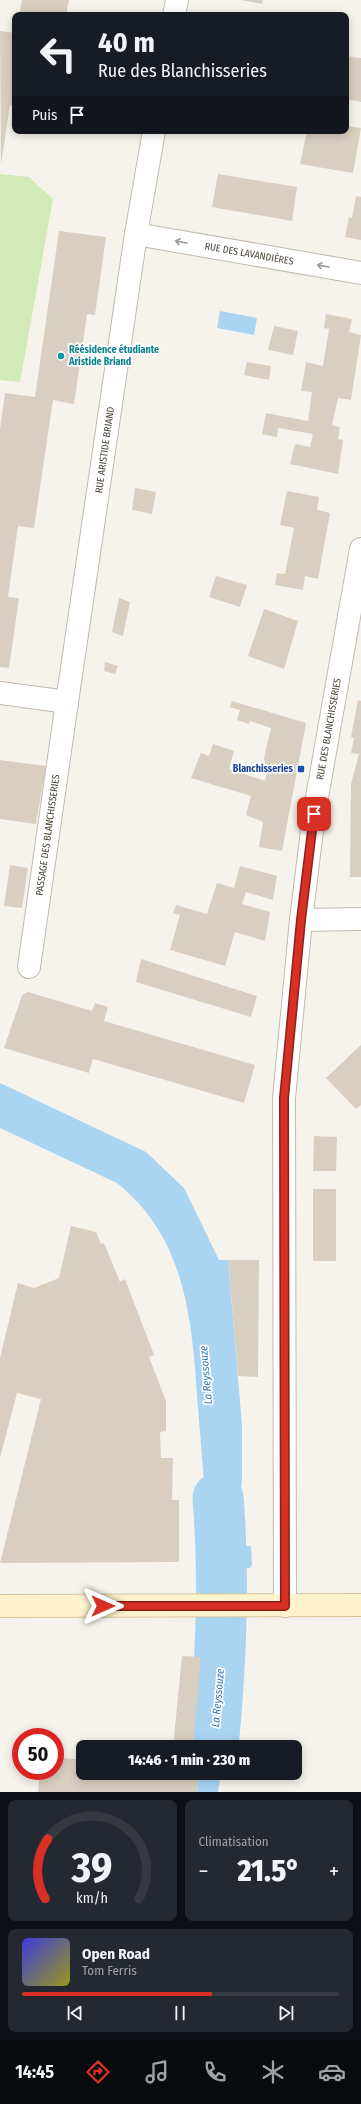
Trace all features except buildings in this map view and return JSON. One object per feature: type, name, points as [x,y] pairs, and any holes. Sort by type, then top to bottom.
[{"type":"main road","points":[[0,1606],[361,1605]]},
{"type":"street","points":[[174,12],[176,0]]},
{"type":"street","name":"RUE ARISTIDE BRIAND","points":[[67,702],[136,234],[153,134]]},
{"type":"street","name":"RUE DES LAVANDIÈRES","points":[[136,234],[361,273]]},
{"type":"street","name":"RUE DES BLANCHISSERIES","points":[[275,1606],[284,1098],[301,920],[314,814],[361,549]]},
{"type":"street","points":[[0,692],[67,702]]},
{"type":"street","name":"PASSAGE DES BLANCHISSERIES","points":[[30,967],[67,702]]},
{"type":"street","points":[[301,920],[361,919]]},
{"type":"green space","points":[[0,174],[29,177],[53,199],[20,382],[0,380]]},
{"type":"water","points":[[220,311],[257,318],[254,335],[217,328]]},
{"type":"water","points":[[0,1083],[146,1152],[184,1188],[219,1260],[228,1260],[242,1425],[242,1476],[237,1545],[251,1546],[252,1565],[250,1568],[207,1568],[205,1494],[190,1323],[184,1291],[174,1261],[160,1233],[142,1207],[117,1183],[0,1128]]},
{"type":"water","points":[[208,1653],[238,1653],[226,1740],[200,1740]]},
{"type":"water","points":[[198,1780],[220,1780],[218,1792],[197,1792]]},
{"type":"waterway","name":"La Reyssouze","points":[[214,1740],[220,1654],[222,1591],[218,1498]]},
{"type":"place","name":"Réésidence étudiante Aristide Briand","points":[[61,356]]},
{"type":"place","name":"Blanchisseries","points":[[301,769]]},
{"type":"route","points":[[103,1606],[285,1606],[284,1098],[301,920],[314,814]]}]
